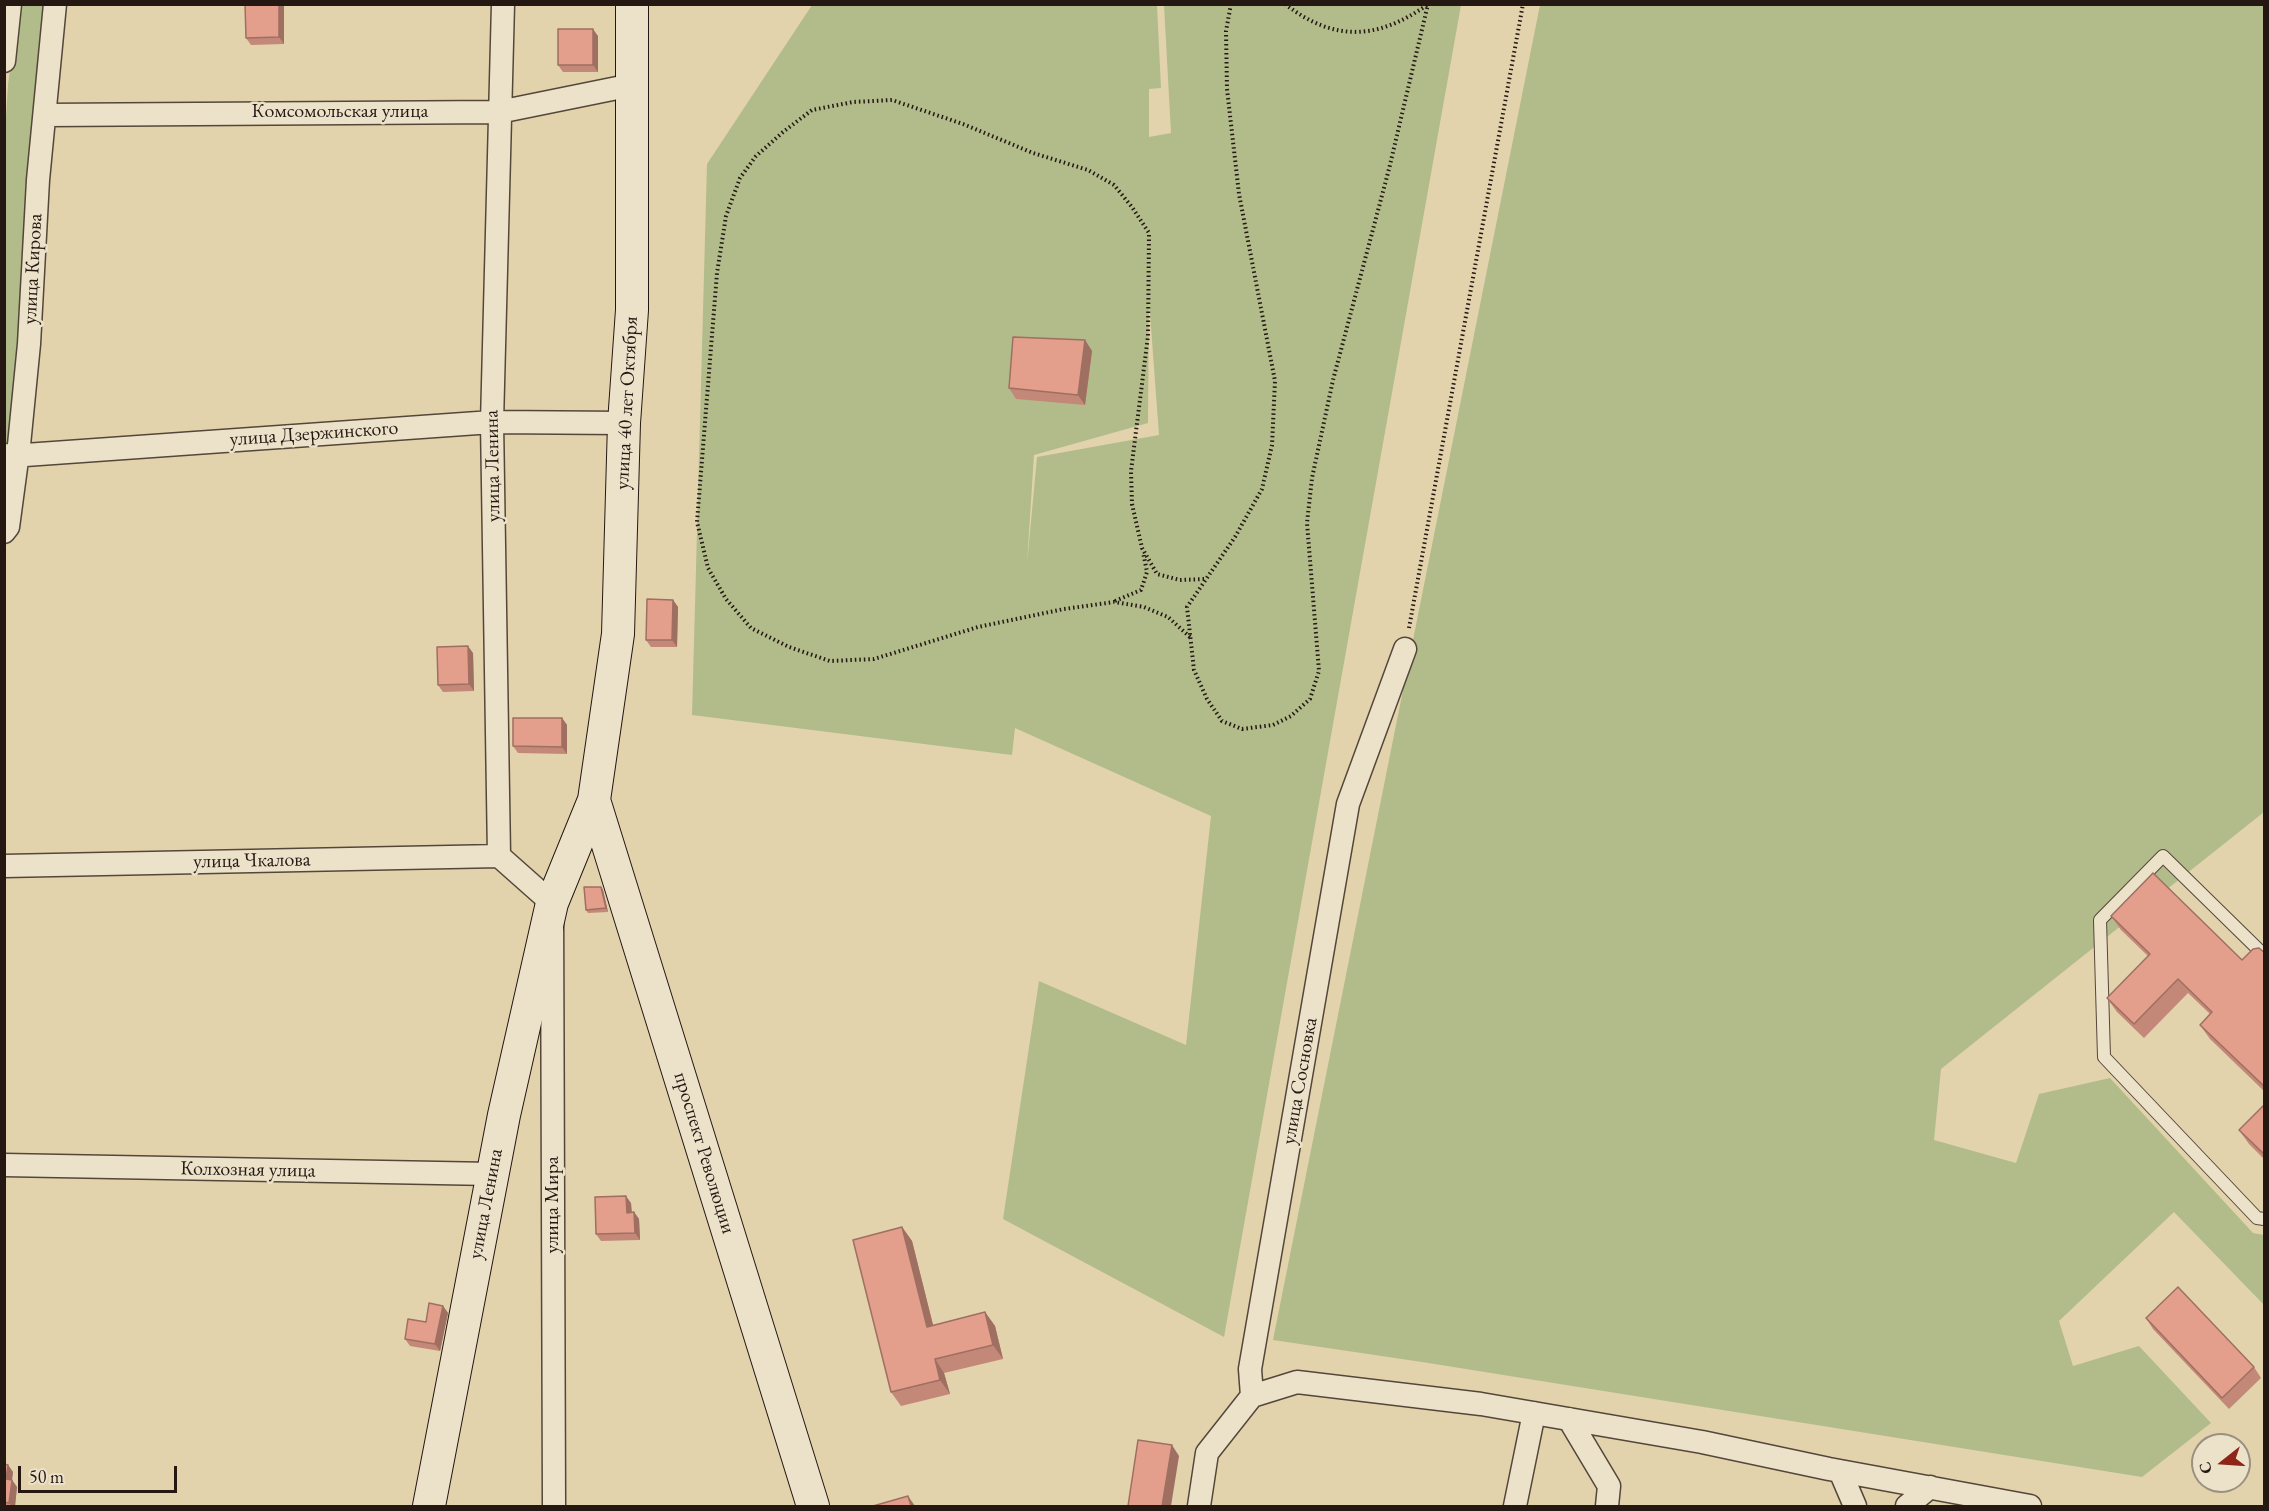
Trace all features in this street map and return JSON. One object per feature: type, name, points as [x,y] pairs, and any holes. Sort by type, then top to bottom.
[{"type":"street","points":[[4,61],[10,4]]},
{"type":"street","name":"улица Кирова","points":[[4,532],[8,527],[11,455],[29,344],[38,180],[55,4]]},
{"type":"street","name":"улица Ленина","points":[[499,856],[492,422],[503,4]]},
{"type":"street","name":"улица 40 лет Октября","points":[[594,800],[618,634],[624,423],[632,310],[632,4]]},
{"type":"street","name":"Комсомольская улица","points":[[46,115],[499,112],[632,85]]},
{"type":"street","name":"улица Дзержинского","points":[[11,455],[492,422],[624,423]]},
{"type":"street","name":"улица Сосновка","points":[[1252,1396],[1250,1369],[1348,804],[1405,649]]},
{"type":"street","name":"улица Ленина","points":[[429,1506],[492,1174],[552,903],[594,800]]},
{"type":"street","name":"проспект Революции","points":[[594,800],[813,1506]]},
{"type":"street","points":[[499,856],[552,903]]},
{"type":"street","name":"улица Чкалова","points":[[4,866],[499,856]]},
{"type":"street","name":"улица Мира","points":[[552,903],[554,1506]]},
{"type":"street","name":"Колхозная улица","points":[[4,1165],[492,1174]]},
{"type":"street","points":[[1199,1506],[1207,1453],[1252,1396],[1297,1382],[1481,1404],[1702,1442],[1840,1471],[2030,1506]]},
{"type":"street","points":[[1515,1506],[1533,1413]]},
{"type":"street","points":[[1569,1419],[1609,1486],[1607,1506]]},
{"type":"street","points":[[1840,1471],[1855,1506]]},
{"type":"street","points":[[1907,1506],[1930,1487]]},
{"type":"lane","points":[[2265,955],[2163,856],[2100,920],[2104,1057],[2257,1218],[2265,1219]]},
{"type":"path","points":[[1231,4],[1226,31],[1227,89],[1239,195],[1275,381],[1272,446],[1262,489],[1235,537],[1187,607],[1194,670],[1207,699],[1222,721],[1242,729],[1273,725],[1292,716],[1310,699],[1319,671],[1308,523],[1312,478],[1333,380],[1364,265],[1428,5]]},
{"type":"path","points":[[1285,4],[1305,20],[1337,32],[1369,30],[1405,21],[1428,5]]},
{"type":"path","points":[[1405,649],[1523,4]]},
{"type":"path","points":[[892,100],[963,124],[1033,153],[1088,170],[1114,185],[1149,233],[1149,336],[1131,471],[1132,504],[1142,548],[1147,572],[1141,590],[1114,602],[1011,619],[874,659],[830,661],[789,647],[752,628],[726,599],[708,568],[697,522],[717,273],[726,216],[740,178],[756,156],[812,110],[853,102],[892,100]]},
{"type":"path","points":[[1142,548],[1157,574],[1180,580],[1205,579]]},
{"type":"path","points":[[1114,602],[1144,607],[1168,617],[1190,637]]},
{"type":"green space","points":[[18,5],[50,5],[4,512],[4,147],[8,85]]},
{"type":"green space","points":[[812,5],[1157,5],[1161,88],[1149,89],[1149,137],[1171,133],[1164,5],[1461,5],[1224,1337],[1003,1219],[1039,981],[1186,1045],[1211,816],[1015,728],[1012,755],[692,715],[707,164]],"holes":[[[1149,300],[1159,435],[1037,457],[1027,564],[1034,455],[1148,423]]]},
{"type":"green space","points":[[1540,5],[2264,5],[2264,812],[1941,1069],[1934,1140],[2016,1163],[2039,1094],[2110,1078],[2253,1233],[2264,1235],[2264,1305],[2174,1212],[2059,1321],[2073,1366],[2139,1346],[2211,1423],[2198,1433],[2191,1433],[2191,1439],[2142,1477],[1273,1340]]},
{"type":"building","points":[[245,4],[279,4],[279,37],[246,38]]},
{"type":"building","points":[[558,29],[593,29],[593,65],[558,65]]},
{"type":"building","points":[[1013,337],[1085,340],[1078,395],[1009,388]]},
{"type":"building","points":[[647,599],[673,600],[672,640],[646,640]]},
{"type":"building","points":[[468,646],[469,684],[438,685],[437,647]]},
{"type":"building","points":[[513,718],[562,718],[562,747],[513,746]]},
{"type":"building","points":[[2153,873],[2242,960],[2253,949],[2259,948],[2265,953],[2265,1087],[2200,1025],[2212,1012],[2178,979],[2134,1024],[2107,998],[2150,954],[2111,916]]},
{"type":"building","points":[[584,887],[601,887],[606,908],[586,910]]},
{"type":"building","points":[[2265,1104],[2265,1155],[2239,1130]]},
{"type":"building","points":[[626,1196],[627,1213],[634,1212],[635,1233],[596,1234],[595,1197]]},
{"type":"building","points":[[902,1227],[927,1327],[985,1312],[993,1345],[935,1359],[940,1380],[891,1392],[853,1240]]},
{"type":"building","points":[[2178,1287],[2254,1367],[2222,1398],[2146,1318]]},
{"type":"building","points":[[429,1303],[443,1306],[435,1344],[405,1339],[408,1319],[426,1322]]},
{"type":"building","points":[[1138,1440],[1172,1445],[1162,1506],[1128,1506]]},
{"type":"building","points":[[4,1464],[8,1465],[6,1479],[12,1480],[9,1503],[4,1502]]},
{"type":"building","points":[[908,1496],[911,1506],[873,1506]]}]
